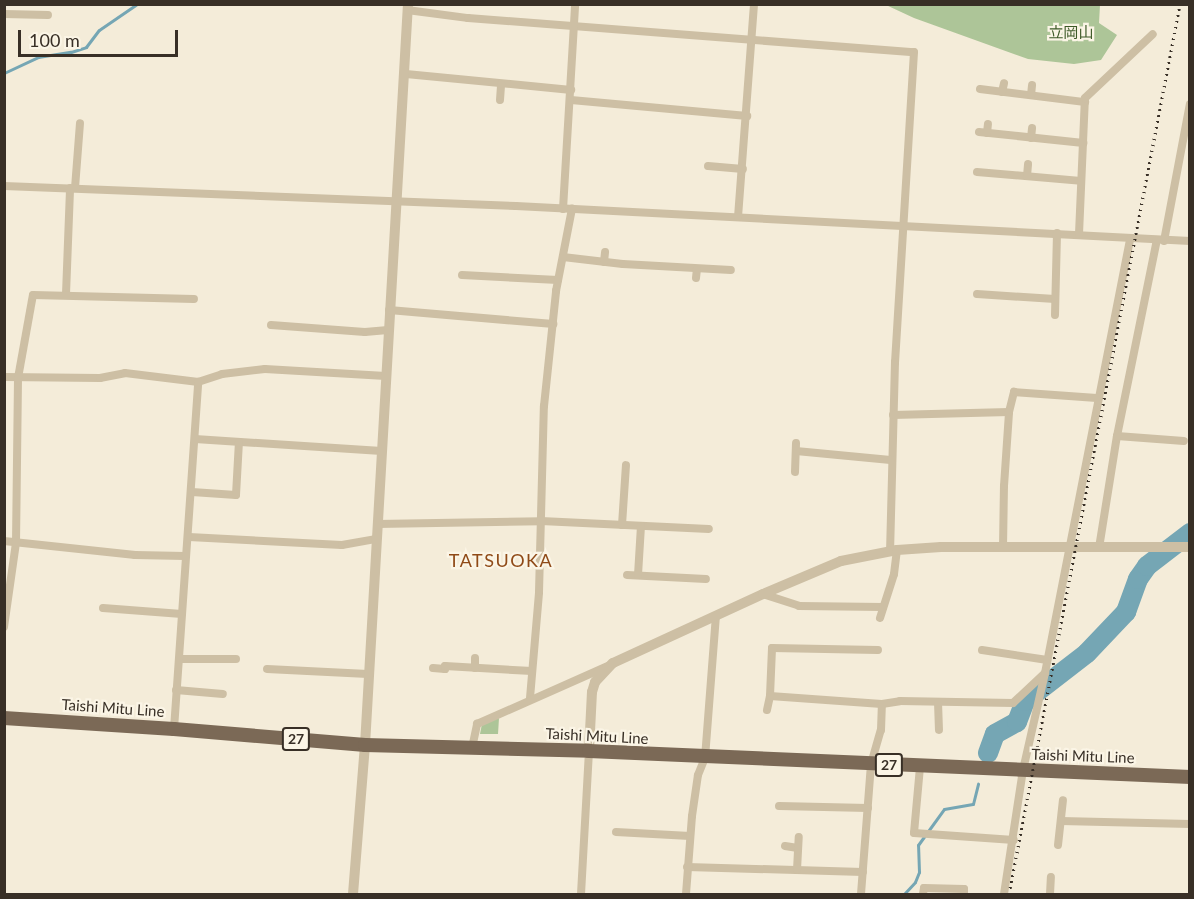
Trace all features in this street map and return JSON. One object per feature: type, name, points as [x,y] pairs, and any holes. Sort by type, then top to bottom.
[{"type":"main road","name":"Taishi Mitu Line","points":[[4,718],[365,745],[589,751],[705,758],[1190,777]]},
{"type":"street","points":[[530,698],[541,521],[544,406],[567,209],[575,4]]},
{"type":"street","points":[[738,217],[754,4]]},
{"type":"street","points":[[353,894],[365,745],[408,7],[468,18],[914,52],[891,460],[894,574],[880,618]]},
{"type":"street","points":[[4,14],[48,15]]},
{"type":"street","points":[[1079,234],[1085,98],[1153,34]]},
{"type":"street","points":[[405,74],[571,90]]},
{"type":"street","points":[[500,100],[501,84]]},
{"type":"street","points":[[1031,95],[1032,85]]},
{"type":"street","points":[[980,89],[1003,87],[1031,95],[1085,102]]},
{"type":"street","points":[[571,100],[747,116]]},
{"type":"street","points":[[1099,548],[1117,436],[1190,104]]},
{"type":"street","points":[[66,294],[72,188],[80,123]]},
{"type":"street","points":[[985,130],[1032,133],[1083,143]]},
{"type":"street","points":[[1027,176],[1028,164]]},
{"type":"street","points":[[708,165],[743,169]]},
{"type":"street","points":[[977,172],[1082,181]]},
{"type":"street","points":[[4,186],[567,209],[1190,241]]},
{"type":"street","points":[[1055,315],[1057,233]]},
{"type":"street","points":[[1004,894],[1023,770],[1045,673],[1067,548],[1130,238]]},
{"type":"street","points":[[604,262],[605,252]]},
{"type":"street","points":[[563,257],[651,270],[697,273],[731,270]]},
{"type":"street","points":[[462,275],[488,280],[558,280]]},
{"type":"street","points":[[4,627],[16,543],[18,378],[33,295],[66,294],[194,299]]},
{"type":"street","points":[[977,294],[1055,299]]},
{"type":"street","points":[[390,310],[553,324]]},
{"type":"street","points":[[271,326],[365,332],[388,330]]},
{"type":"street","points":[[4,377],[100,378],[124,373],[198,382],[222,374],[265,369],[386,376]]},
{"type":"street","points":[[174,729],[198,382]]},
{"type":"street","points":[[1004,548],[1009,412],[1014,392],[1097,398]]},
{"type":"street","points":[[893,415],[1009,412]]},
{"type":"street","points":[[1117,436],[1184,441]]},
{"type":"street","points":[[195,439],[382,451]]},
{"type":"street","points":[[192,492],[236,495],[239,442]]},
{"type":"street","points":[[795,472],[796,447],[891,460]]},
{"type":"street","points":[[622,525],[626,465]]},
{"type":"street","points":[[377,524],[541,521],[709,529]]},
{"type":"street","points":[[638,575],[641,526]]},
{"type":"street","points":[[189,537],[342,545],[376,539]]},
{"type":"street","points":[[4,541],[135,555],[185,556]]},
{"type":"street","points":[[472,748],[477,724],[530,698],[841,561],[893,550],[1190,547]]},
{"type":"street","points":[[627,575],[706,579]]},
{"type":"street","points":[[763,594],[799,606],[883,607]]},
{"type":"street","points":[[103,608],[182,614]]},
{"type":"street","points":[[686,894],[690,836],[698,775],[705,758],[716,616]]},
{"type":"street","points":[[766,710],[770,696],[772,648],[878,650]]},
{"type":"street","points":[[982,650],[1047,660]]},
{"type":"street","points":[[180,659],[236,659]]},
{"type":"street","points":[[433,668],[475,663],[532,671]]},
{"type":"street","points":[[581,894],[592,692],[595,682],[613,663]]},
{"type":"street","points":[[267,669],[368,674]]},
{"type":"street","points":[[770,696],[882,704],[1013,703],[1045,673]]},
{"type":"street","points":[[176,690],[223,694]]},
{"type":"street","points":[[938,702],[939,730]]},
{"type":"street","points":[[861,894],[871,764],[881,729],[882,704]]},
{"type":"street","points":[[920,767],[914,833],[1014,840]]},
{"type":"street","points":[[1058,845],[1064,800]]},
{"type":"street","points":[[779,806],[868,808]]},
{"type":"street","points":[[1061,821],[1190,824]]},
{"type":"street","points":[[616,832],[690,836]]},
{"type":"street","points":[[797,870],[799,837]]},
{"type":"street","points":[[785,846],[798,848]]},
{"type":"street","points":[[687,867],[863,872]]},
{"type":"street","points":[[1050,894],[1052,877]]},
{"type":"street","points":[[923,894],[924,888],[964,889],[964,894]]},
{"type":"green space","name":"立岡山","points":[[886,5],[1100,5],[1099,23],[1117,35],[1101,60],[1074,64],[1028,59],[914,18]]},
{"type":"green space","points":[[499,718],[498,734],[480,734],[482,724]]},
{"type":"waterway","points":[[4,73],[38,57],[71,52],[86,47],[99,30],[137,4]]},
{"type":"waterway","points":[[988,753],[995,734],[1017,722],[1025,701],[1087,653],[1126,612],[1138,579],[1147,566],[1190,533]]},
{"type":"waterway","points":[[904,894],[915,882],[919,872],[918,845],[944,809],[973,804],[978,784]]},
{"type":"railway","points":[[1009,894],[1180,4]]},
{"type":"district","name":"TATSUOKA","points":[[501,560]]}]
